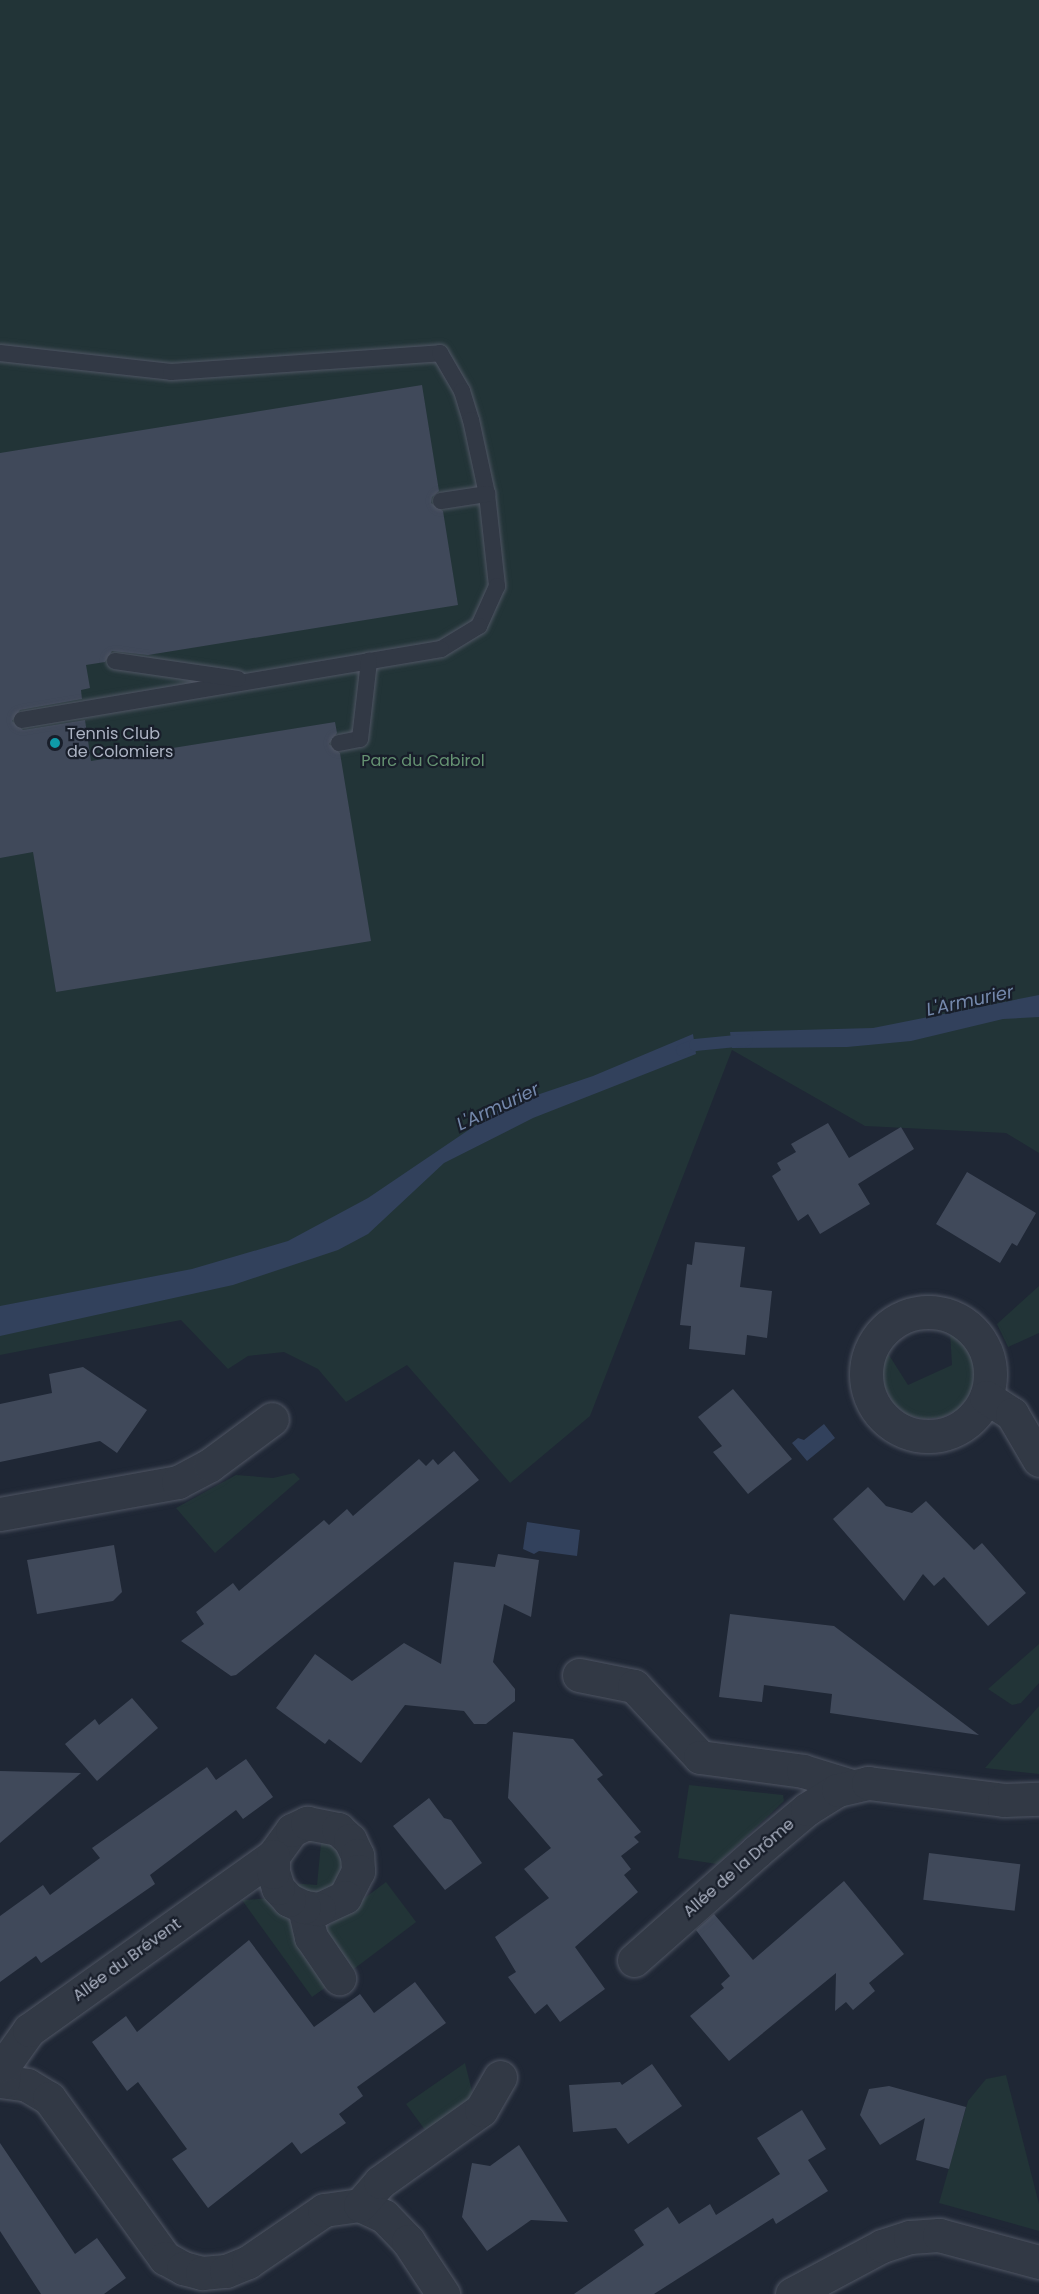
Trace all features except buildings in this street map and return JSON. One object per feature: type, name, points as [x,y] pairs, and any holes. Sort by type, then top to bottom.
[{"type":"street","points":[[986,1397],[1012,1414],[1039,1460]]},
{"type":"street","points":[[7,1517],[178,1482],[210,1465],[272,1419]]},
{"type":"street","name":"Allée de la Drôme","points":[[579,1675],[634,1686],[700,1758],[803,1771],[852,1785],[882,1784],[1004,1800],[1039,1799]]},
{"type":"street","name":"Allée de la Drôme","points":[[634,1960],[807,1809],[852,1785]]},
{"type":"street","name":"Allée du Brévent","points":[[304,1907],[333,1905],[354,1885],[357,1855],[350,1840],[338,1829],[307,1823],[292,1830],[273,1856],[29,2030],[7,2060],[2,2081],[27,2085],[49,2098],[165,2258],[196,2284],[248,2262],[324,2210],[360,2205]]},
{"type":"street","points":[[273,1856],[273,1872],[278,1888],[289,1900],[304,1907],[311,1936],[339,1978]]},
{"type":"street","points":[[443,2294],[408,2241],[384,2216],[360,2205],[380,2182],[481,2110],[500,2077]]},
{"type":"street","points":[[792,2294],[882,2246],[910,2237],[939,2235],[1039,2262]]},
{"type":"lane","points":[[0,353],[171,372],[440,353],[462,392],[488,494],[497,586],[479,626],[441,650],[22,720]]},
{"type":"lane","points":[[441,501],[488,494]]},
{"type":"lane","points":[[115,661],[256,681]]},
{"type":"lane","points":[[339,742],[360,739],[369,661]]},
{"type":"green space","name":"Parc du Cabirol","points":[[0,0],[1039,0],[1039,1153],[1006,1133],[865,1126],[732,1050],[590,1416],[510,1483],[407,1365],[346,1402],[318,1369],[284,1352],[248,1356],[228,1369],[181,1320],[0,1355]]},
{"type":"green space","points":[[1039,1286],[1039,1333],[1008,1347],[997,1324]]},
{"type":"green space","points":[[950,1332],[964,1343],[973,1359],[975,1377],[970,1394],[959,1409],[943,1417],[925,1419],[907,1415],[893,1403],[885,1388],[882,1369],[887,1352],[908,1385],[952,1365]]},
{"type":"green space","points":[[294,1473],[300,1479],[215,1553],[176,1508],[236,1475],[273,1478]]},
{"type":"green space","points":[[1039,1644],[1039,1683],[1021,1703],[1012,1705],[988,1689]]},
{"type":"green space","points":[[1039,1706],[1039,1774],[985,1768]]},
{"type":"green space","points":[[689,1785],[783,1795],[784,1801],[717,1864],[678,1858]]},
{"type":"green space","points":[[330,1839],[344,1859],[340,1883],[321,1897],[290,1883],[317,1885],[321,1843],[299,1840]]},
{"type":"green space","points":[[386,1882],[416,1922],[350,1972],[320,1932]]},
{"type":"green space","points":[[274,1898],[332,1983],[312,1997],[242,1900]]},
{"type":"green space","points":[[465,2063],[474,2099],[428,2134],[406,2104]]},
{"type":"green space","points":[[1006,2075],[1039,2204],[1039,2231],[939,2203],[968,2101],[986,2079]]},
{"type":"water","points":[[1039,995],[1039,1017],[1003,1019],[911,1041],[847,1047],[732,1048],[730,1032],[873,1028]]},
{"type":"water","points":[[693,1034],[696,1054],[533,1118],[444,1163],[368,1234],[338,1250],[233,1285],[0,1336],[0,1306],[192,1269],[288,1241],[368,1198],[504,1106],[593,1076]]},
{"type":"water","points":[[824,1424],[835,1438],[807,1461],[792,1443],[798,1438],[804,1440]]},
{"type":"water","points":[[527,1522],[580,1530],[577,1556],[539,1551],[534,1554],[523,1549]]},
{"type":"waterway","name":"L'Armurier","points":[[682,1050],[695,1045],[747,1040]]},
{"type":"place","name":"Tennis Club de Colomiers","points":[[55,743]]}]
